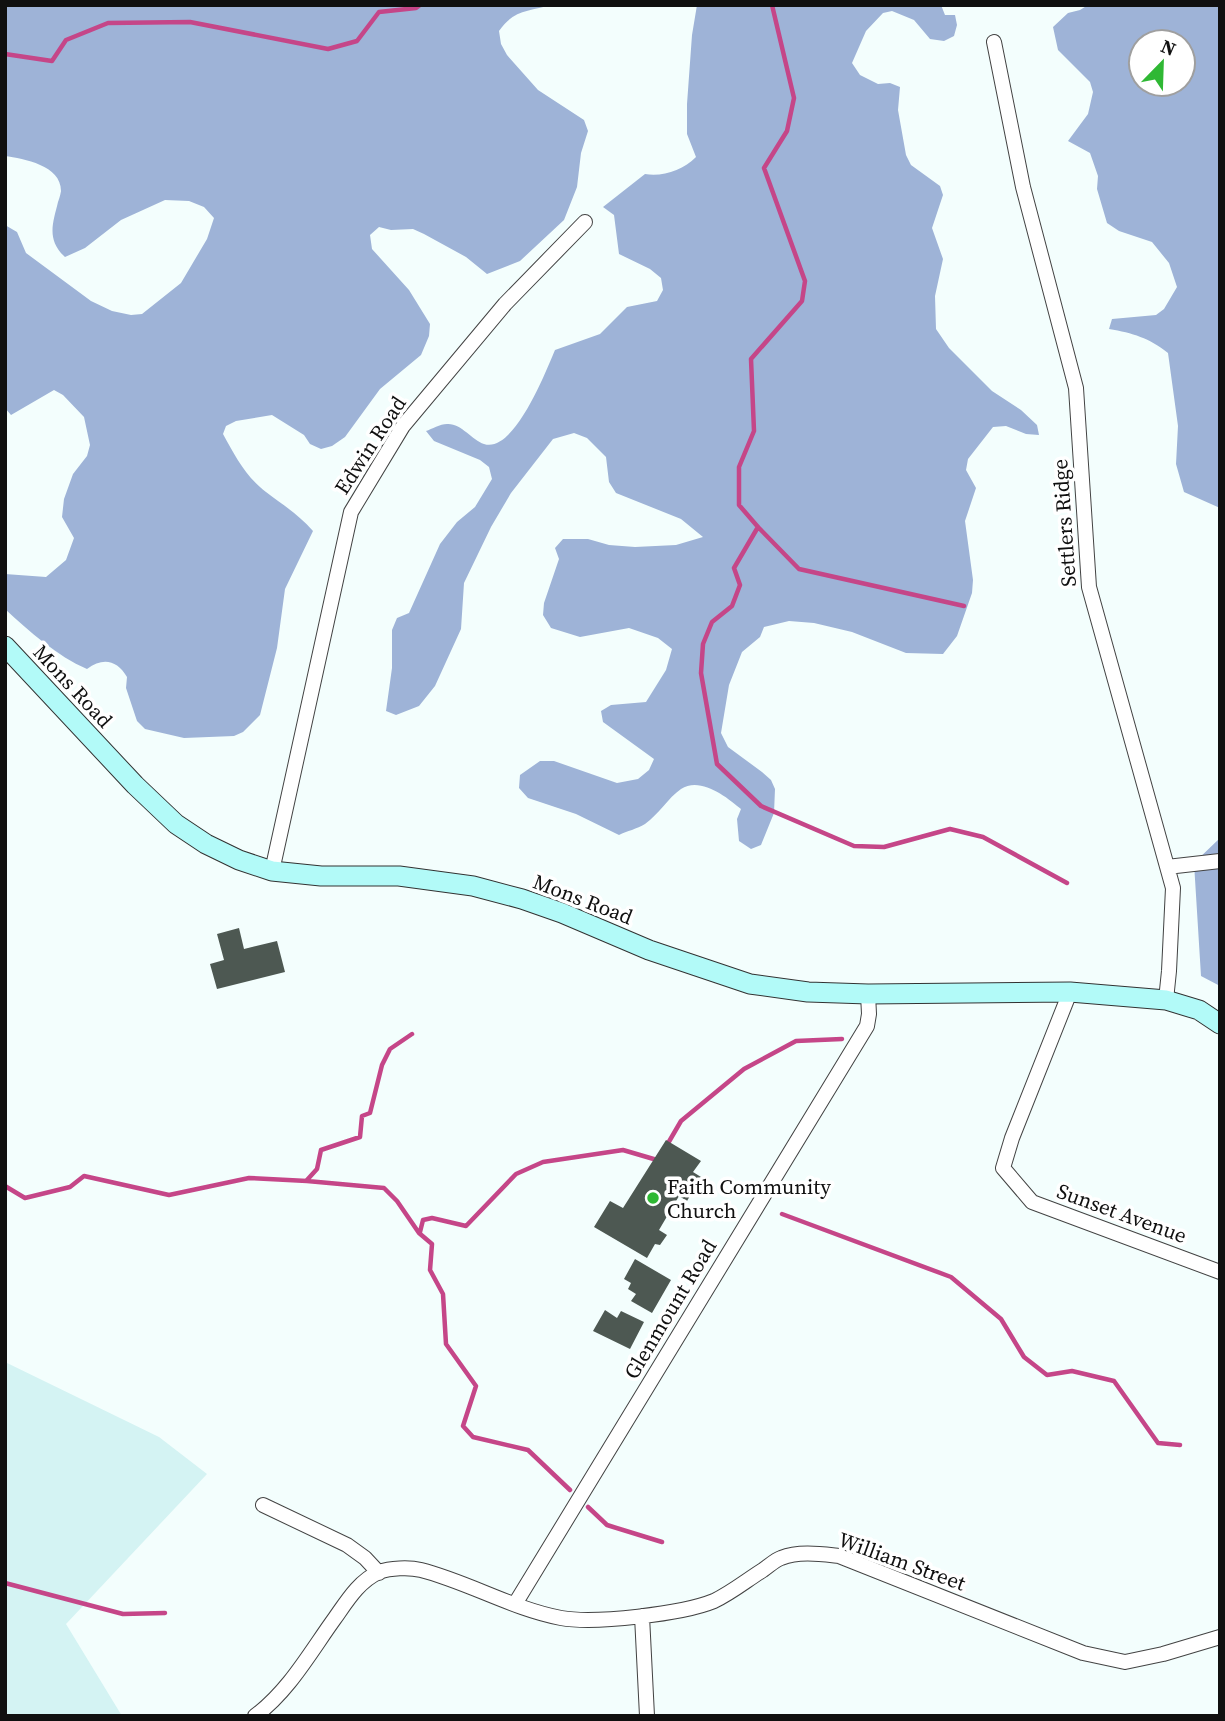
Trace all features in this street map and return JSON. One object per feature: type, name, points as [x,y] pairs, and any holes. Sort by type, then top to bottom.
[{"type":"main road","name":"Mons Road","points":[[5,646],[135,785],[176,824],[206,844],[239,860],[272,871],[321,876],[399,876],[473,886],[562,913],[649,950],[750,984],[808,992],[1070,992],[1166,1000],[1199,1010],[1220,1024]]},
{"type":"street","name":"Settlers Ridge","points":[[994,42],[1023,187],[1076,388],[1089,587],[1173,888],[1166,1000]]},
{"type":"street","name":"Edwin Road","points":[[272,871],[351,512],[403,426],[505,304],[585,222]]},
{"type":"street","points":[[1167,867],[1220,861]]},
{"type":"street","name":"Sunset Avenue","points":[[1070,992],[1012,1138],[1003,1168],[1032,1202],[1220,1272]]},
{"type":"street","name":"Glenmount Road","points":[[515,1604],[867,1026],[869,994]]},
{"type":"street","points":[[255,1716],[271,1704],[292,1678],[356,1589],[379,1573],[347,1545],[263,1505]]},
{"type":"street","name":"William Street","points":[[379,1573],[396,1569],[418,1569],[562,1618],[594,1620],[642,1616],[713,1601],[780,1558],[809,1553],[839,1556],[1083,1653],[1125,1662],[1220,1637]]},
{"type":"street","points":[[642,1616],[647,1716]]},
{"type":"shaded area","points":[[5,5],[552,5],[516,15],[499,31],[501,44],[507,55],[538,90],[584,120],[588,131],[581,153],[577,187],[564,220],[520,261],[487,274],[466,257],[413,229],[391,230],[379,227],[370,235],[372,249],[409,290],[430,324],[429,336],[421,355],[380,389],[345,437],[332,446],[321,449],[310,444],[304,435],[272,415],[236,421],[226,426],[223,434],[247,473],[313,531],[285,589],[277,648],[260,715],[243,732],[234,736],[184,738],[145,729],[137,721],[126,688],[127,677],[119,667],[109,662],[87,669],[76,664],[44,643],[5,609],[5,574],[46,577],[66,560],[74,538],[62,517],[64,499],[73,474],[87,456],[90,445],[84,417],[63,395],[54,390],[11,415],[5,408],[5,225],[17,232],[26,253],[91,301],[112,311],[131,315],[142,314],[181,283],[207,239],[214,218],[204,207],[189,201],[165,200],[121,220],[85,248],[65,257],[55,244],[52,231],[61,192],[55,175],[40,165],[5,156]]},
{"type":"shaded area","points":[[697,5],[941,5],[945,15],[955,15],[957,25],[954,36],[944,41],[930,39],[914,20],[892,11],[883,13],[866,31],[852,63],[860,75],[878,84],[890,83],[900,87],[898,110],[906,155],[911,165],[940,186],[943,195],[932,228],[943,259],[935,296],[936,329],[949,348],[992,391],[1021,410],[1037,425],[1039,435],[1026,434],[1006,426],[993,427],[968,459],[966,470],[976,488],[965,521],[973,580],[972,593],[957,636],[943,654],[906,653],[852,632],[814,623],[789,621],[764,627],[760,637],[742,652],[729,685],[721,733],[728,747],[771,780],[775,789],[774,813],[761,845],[751,849],[739,841],[737,819],[741,809],[705,786],[688,786],[681,789],[645,824],[619,835],[576,814],[528,798],[519,788],[520,775],[540,761],[554,761],[617,783],[638,779],[649,770],[654,759],[603,722],[601,711],[611,705],[646,702],[666,670],[672,649],[658,638],[629,628],[580,637],[551,628],[543,615],[544,603],[559,559],[555,548],[563,539],[588,539],[609,545],[635,547],[676,545],[703,537],[681,519],[616,493],[609,482],[606,457],[587,438],[574,433],[553,439],[511,493],[491,527],[464,583],[461,629],[435,686],[419,706],[396,715],[386,711],[392,668],[392,630],[397,618],[409,613],[440,544],[457,522],[475,507],[492,479],[489,467],[480,460],[434,441],[426,431],[452,424],[484,444],[495,444],[517,424],[527,409],[555,350],[600,334],[627,307],[657,301],[663,290],[661,278],[650,269],[619,254],[614,215],[603,207],[645,174],[672,172],[696,157],[687,134],[687,104]]},
{"type":"shaded area","points":[[1088,5],[1220,5],[1220,508],[1184,492],[1176,464],[1178,426],[1168,353],[1140,337],[1109,329],[1112,319],[1156,315],[1164,309],[1177,287],[1169,263],[1152,242],[1119,231],[1107,223],[1097,189],[1098,176],[1090,153],[1068,141],[1088,114],[1093,92],[1090,82],[1058,50],[1053,27],[1068,13]]},
{"type":"shaded area","points":[[1220,838],[1220,986],[1201,976],[1194,863]]},
{"type":"shaded area","points":[[5,1362],[159,1437],[207,1474],[66,1624],[122,1716],[5,1716]]},
{"type":"building","points":[[239,928],[244,949],[277,941],[285,972],[217,989],[210,964],[224,960],[217,934]]},
{"type":"building","name":"Faith Community Church","points":[[666,1140],[701,1161],[693,1172],[701,1177],[687,1201],[679,1196],[659,1230],[667,1235],[660,1245],[655,1244],[647,1258],[594,1227],[610,1201],[623,1208]]},
{"type":"building","points":[[635,1259],[671,1280],[652,1313],[631,1301],[636,1294],[628,1289],[631,1283],[624,1279]]},
{"type":"building","points":[[605,1310],[617,1318],[621,1311],[644,1322],[630,1349],[593,1331]]},
{"type":"waterway","points":[[5,54],[52,61],[66,40],[108,23],[190,22],[328,49],[357,41],[379,12],[416,8],[420,5]]},
{"type":"waterway","points":[[772,5],[794,98],[787,131],[764,168],[805,281],[802,301],[751,359],[754,431],[739,467],[739,505],[799,569],[964,606]]},
{"type":"waterway","points":[[758,527],[734,568],[740,585],[732,606],[712,622],[703,644],[701,673],[717,764],[761,806],[854,846],[884,847],[950,829],[983,837],[1067,883]]},
{"type":"waterway","points":[[307,1180],[317,1169],[321,1150],[360,1137],[362,1116],[370,1113],[382,1065],[390,1049],[412,1034]]},
{"type":"waterway","points":[[667,1145],[681,1121],[744,1069],[796,1041],[842,1039]]},
{"type":"waterway","points":[[420,1232],[423,1220],[432,1218],[466,1226],[516,1174],[543,1162],[623,1150],[657,1160]]},
{"type":"waterway","points":[[5,1186],[25,1198],[70,1187],[84,1176],[169,1195],[249,1178],[384,1188],[397,1201],[419,1233],[432,1244],[430,1270],[443,1294],[446,1344],[476,1386],[463,1426],[473,1437],[528,1450],[570,1490]]},
{"type":"waterway","points":[[782,1214],[951,1277],[1001,1319],[1024,1357],[1047,1375],[1072,1371],[1114,1381],[1158,1443],[1180,1445]]},
{"type":"waterway","points":[[588,1507],[607,1525],[662,1542]]},
{"type":"waterway","points":[[5,1583],[123,1614],[165,1613]]},
{"type":"place","name":"Faith Community Church","points":[[653,1198]]}]
